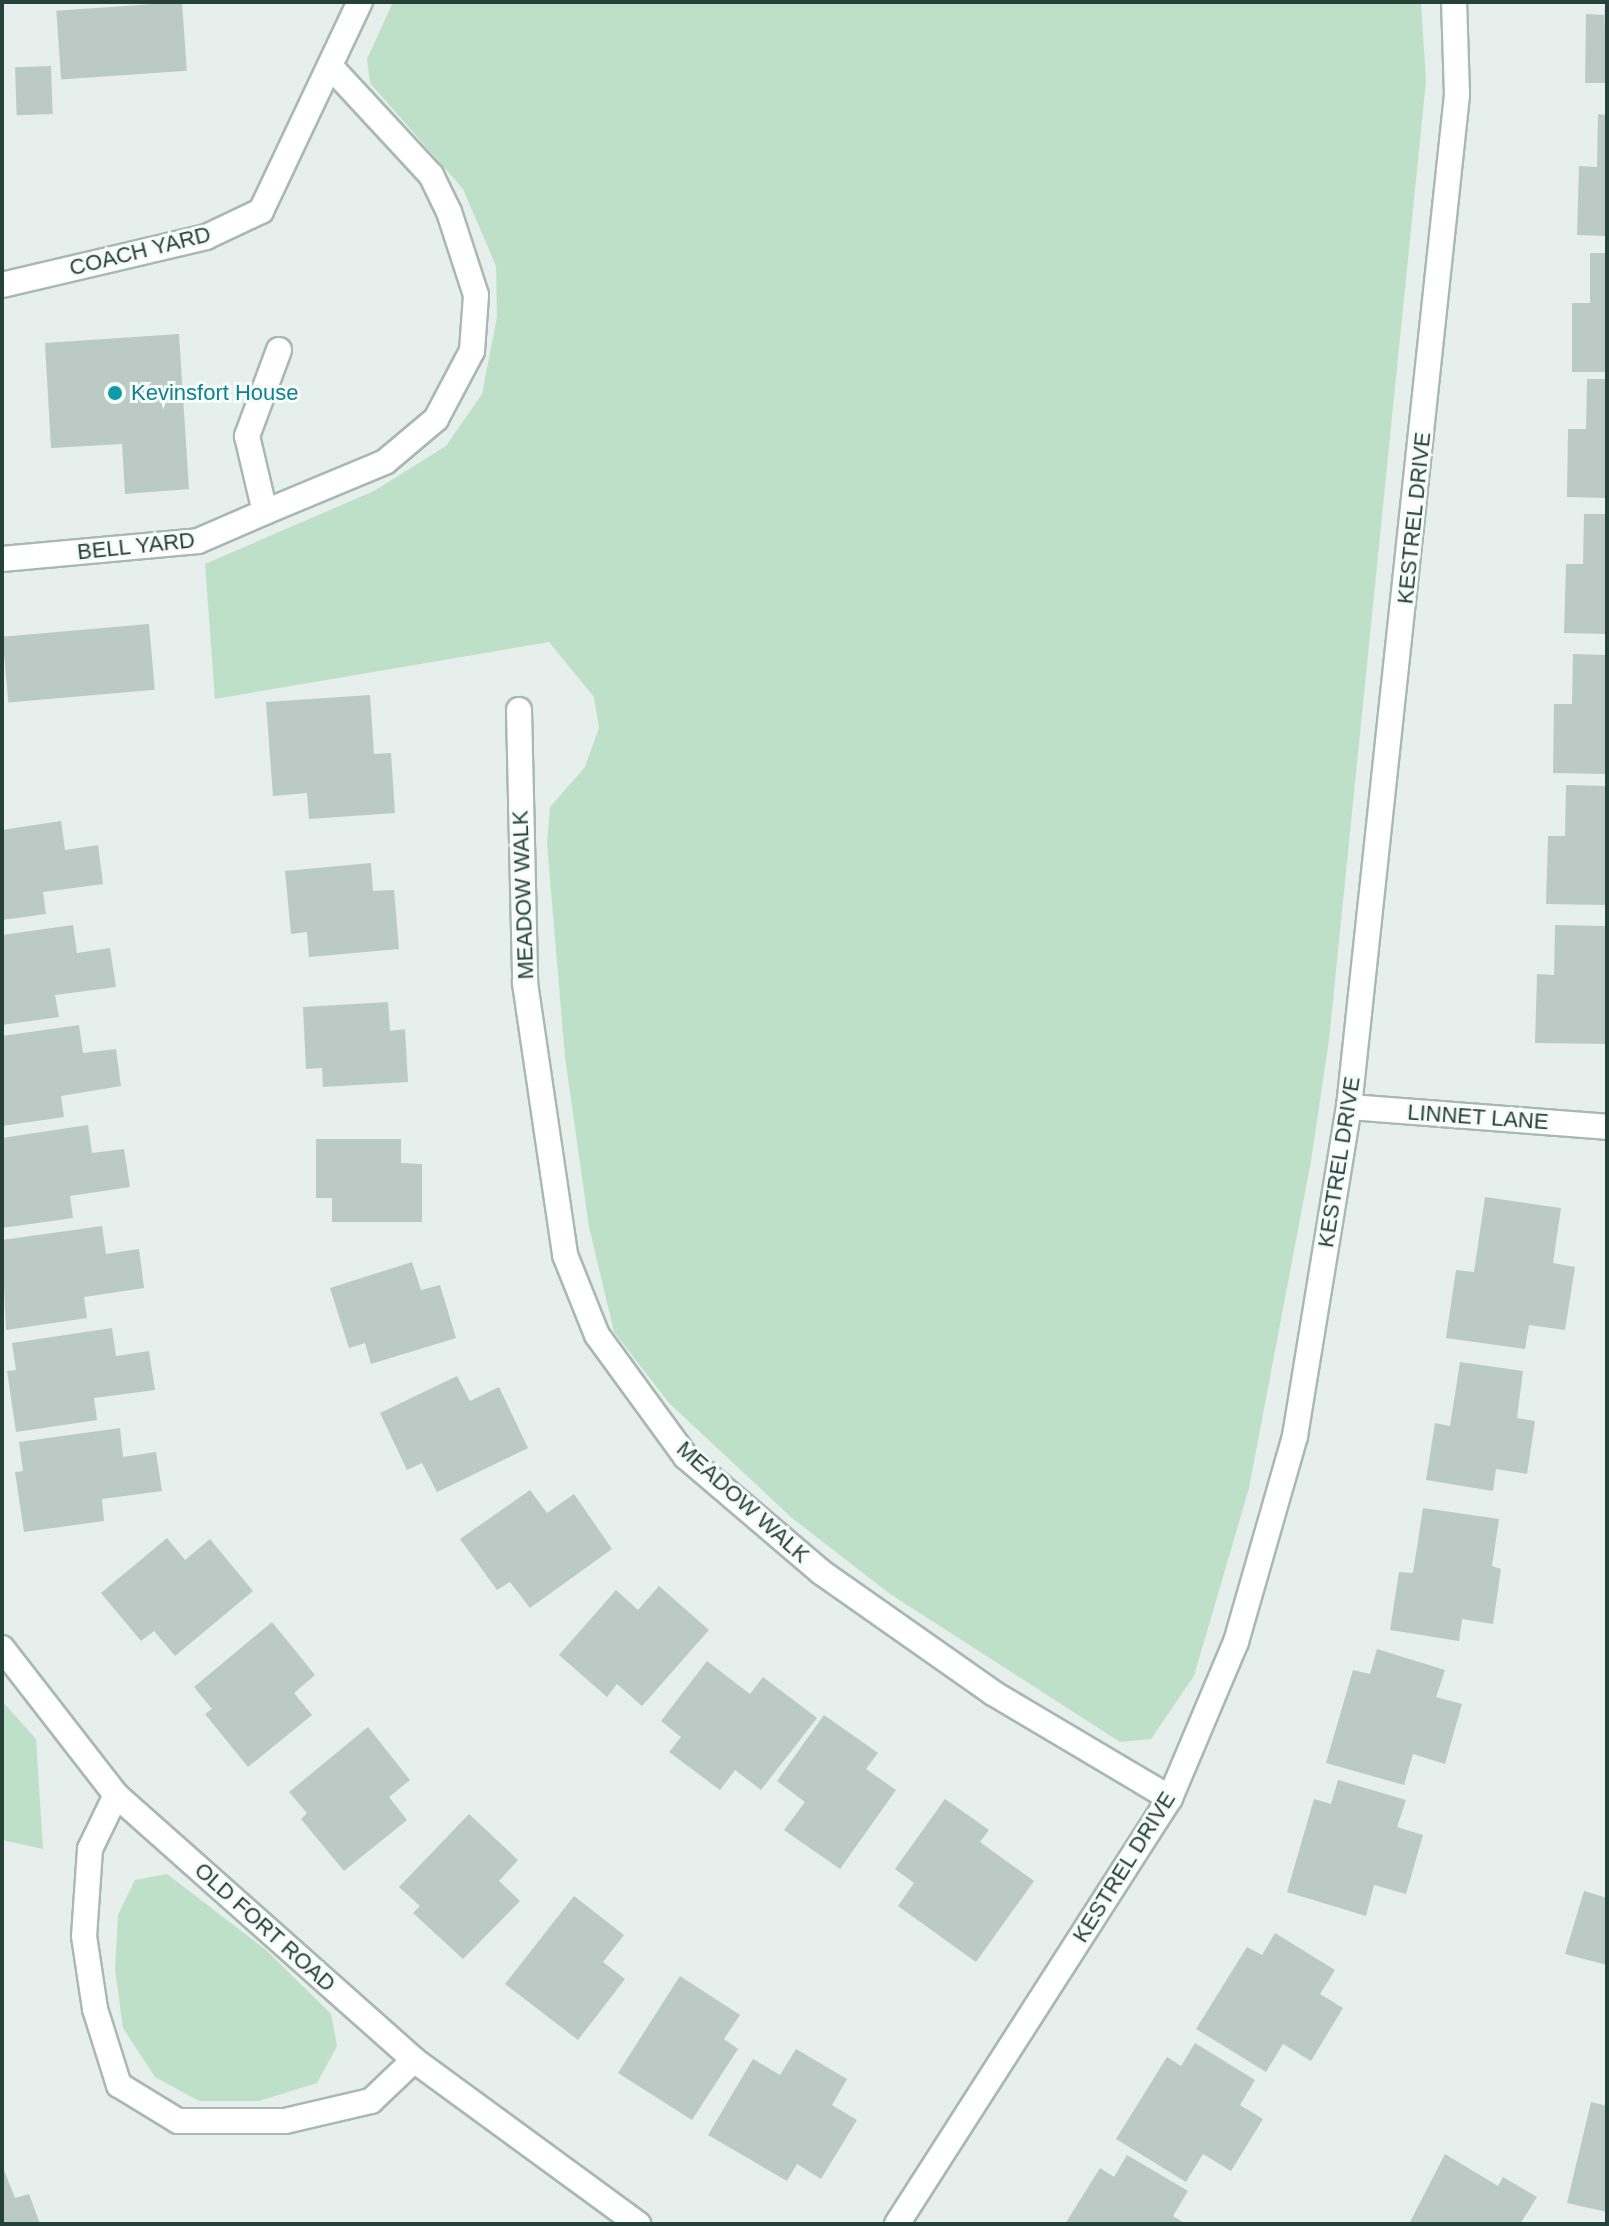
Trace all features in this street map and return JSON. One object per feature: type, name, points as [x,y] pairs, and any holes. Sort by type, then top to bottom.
[{"type":"street","name":"COACH YARD","points":[[2,285],[206,237],[261,211],[332,68],[360,2]]},
{"type":"street","name":"KESTREL DRIVE","points":[[897,2224],[1170,1798],[1236,1642],[1295,1436],[1349,1107],[1457,95],[1454,2]]},
{"type":"street","name":"BELL YARD","points":[[2,559],[198,541],[385,462],[436,419],[472,351],[476,295],[449,212],[431,175],[332,68]]},
{"type":"street","points":[[265,512],[247,436],[279,350]]},
{"type":"street","name":"MEADOW WALK","points":[[519,710],[525,983],[565,1255],[597,1335],[686,1457],[821,1572],[993,1693],[1170,1798]]},
{"type":"street","name":"LINNET LANE","points":[[1349,1107],[1607,1127]]},
{"type":"street","name":"OLD FORT ROAD","points":[[2,1648],[116,1795],[414,2060],[638,2224]]},
{"type":"street","points":[[116,1795],[90,1849],[84,1936],[95,2009],[119,2085],[178,2121],[285,2121],[371,2101],[414,2060]]},
{"type":"green space","points":[[393,2],[1421,2],[1426,81],[1329,1040],[1311,1161],[1249,1488],[1194,1676],[1151,1739],[1120,1742],[890,1594],[792,1518],[669,1403],[614,1332],[589,1227],[565,1057],[547,843],[550,807],[585,767],[599,728],[594,697],[549,642],[215,699],[205,564],[374,491],[446,446],[482,394],[497,317],[496,266],[463,189],[370,83],[367,59]]},
{"type":"green space","points":[[2,1701],[36,1739],[43,1849],[2,1840]]},
{"type":"green space","points":[[167,1874],[266,1950],[331,2014],[337,2046],[317,2083],[259,2101],[199,2101],[155,2077],[123,2028],[115,1969],[118,1915],[135,1880]]},
{"type":"building","points":[[182,2],[187,71],[61,80],[56,11]]},
{"type":"building","points":[[1604,2],[1607,83],[1585,83],[1586,14],[1604,15]]},
{"type":"building","points":[[51,66],[53,114],[17,115],[15,67]]},
{"type":"building","points":[[1598,114],[1607,115],[1607,236],[1577,235],[1579,166],[1597,167]]},
{"type":"building","points":[[1590,253],[1607,253],[1607,372],[1572,372],[1572,303],[1590,303]]},
{"type":"building","name":"Kevinsfort House","points":[[179,334],[189,489],[125,494],[122,444],[51,448],[45,343]]},
{"type":"building","points":[[1587,379],[1607,379],[1607,498],[1567,497],[1568,429],[1586,429]]},
{"type":"building","points":[[1584,514],[1607,514],[1607,634],[1564,633],[1566,564],[1583,564]]},
{"type":"building","points":[[149,624],[155,690],[8,703],[3,637]]},
{"type":"building","points":[[1573,654],[1607,655],[1607,774],[1553,773],[1554,704],[1572,704]]},
{"type":"building","points":[[370,695],[374,754],[391,753],[395,813],[309,819],[307,793],[273,796],[266,702]]},
{"type":"building","points":[[1566,785],[1607,786],[1607,905],[1546,904],[1548,836],[1565,836]]},
{"type":"building","points":[[61,821],[65,850],[98,845],[103,884],[43,892],[46,914],[2,920],[2,830]]},
{"type":"building","points":[[371,863],[373,891],[394,890],[399,949],[309,957],[307,932],[291,934],[285,871]]},
{"type":"building","points":[[73,925],[77,953],[110,948],[116,987],[55,995],[59,1017],[2,1025],[2,935]]},
{"type":"building","points":[[1555,925],[1607,926],[1607,1044],[1535,1043],[1537,974],[1554,975]]},
{"type":"building","points":[[388,1002],[390,1031],[405,1029],[408,1082],[323,1087],[322,1068],[306,1069],[303,1007]]},
{"type":"building","points":[[79,1025],[83,1053],[116,1049],[121,1086],[61,1096],[64,1117],[2,1126],[2,1036]]},
{"type":"building","points":[[88,1125],[92,1153],[124,1149],[130,1187],[70,1196],[73,1218],[2,1228],[2,1138]]},
{"type":"building","points":[[316,1139],[401,1139],[401,1163],[422,1164],[422,1222],[332,1222],[332,1198],[316,1198]]},
{"type":"building","points":[[1485,1197],[1561,1208],[1553,1263],[1575,1267],[1565,1330],[1529,1325],[1525,1349],[1446,1338],[1456,1270],[1474,1272]]},
{"type":"building","points":[[102,1226],[106,1254],[139,1249],[144,1288],[84,1297],[87,1318],[6,1330],[2,1240]]},
{"type":"building","points":[[412,1262],[421,1290],[440,1285],[456,1338],[371,1364],[365,1343],[349,1348],[330,1288]]},
{"type":"building","points":[[112,1328],[116,1356],[149,1351],[155,1390],[94,1398],[97,1420],[16,1432],[7,1371],[16,1370],[12,1343]]},
{"type":"building","points":[[1460,1362],[1523,1371],[1517,1418],[1535,1421],[1527,1474],[1496,1469],[1493,1491],[1426,1480],[1435,1423],[1450,1426]]},
{"type":"building","points":[[457,1376],[470,1401],[499,1387],[528,1448],[437,1492],[422,1463],[407,1470],[380,1413]]},
{"type":"building","points":[[120,1428],[123,1457],[156,1452],[162,1491],[102,1499],[104,1521],[24,1532],[15,1472],[23,1471],[19,1442]]},
{"type":"building","points":[[530,1490],[547,1513],[574,1494],[612,1549],[530,1608],[510,1582],[497,1590],[460,1539]]},
{"type":"building","points":[[1423,1508],[1499,1519],[1492,1566],[1501,1569],[1493,1624],[1462,1619],[1459,1641],[1390,1630],[1399,1572],[1413,1573]]},
{"type":"building","points":[[167,1538],[185,1560],[210,1539],[253,1591],[175,1656],[154,1631],[141,1641],[101,1593]]},
{"type":"building","points":[[659,1586],[709,1630],[642,1706],[617,1684],[607,1697],[559,1655],[616,1590],[638,1610]]},
{"type":"building","points":[[272,1622],[315,1675],[294,1693],[312,1715],[248,1767],[205,1714],[212,1709],[194,1687]]},
{"type":"building","points":[[1377,1649],[1445,1670],[1436,1697],[1462,1704],[1445,1764],[1413,1754],[1404,1785],[1326,1763],[1353,1670],[1370,1674]]},
{"type":"building","points":[[707,1661],[750,1694],[763,1677],[817,1718],[761,1790],[735,1770],[720,1790],[669,1752],[681,1737],[661,1721]]},
{"type":"building","points":[[824,1715],[878,1753],[866,1769],[896,1790],[840,1869],[784,1830],[805,1802],[777,1781]]},
{"type":"building","points":[[368,1727],[410,1780],[389,1797],[407,1820],[344,1871],[301,1819],[307,1813],[289,1792]]},
{"type":"building","points":[[1338,1780],[1406,1800],[1397,1827],[1423,1835],[1406,1894],[1374,1885],[1366,1916],[1287,1892],[1314,1799],[1331,1804]]},
{"type":"building","points":[[945,1799],[989,1830],[980,1842],[1034,1881],[976,1962],[898,1906],[914,1883],[895,1869]]},
{"type":"building","points":[[469,1814],[518,1860],[499,1881],[520,1901],[463,1959],[413,1913],[420,1906],[399,1887]]},
{"type":"building","points":[[1584,1891],[1607,1898],[1607,1965],[1565,1954]]},
{"type":"building","points":[[574,1896],[624,1935],[603,1962],[625,1979],[578,2040],[505,1984]]},
{"type":"building","points":[[1275,1933],[1335,1970],[1320,1994],[1343,2008],[1311,2061],[1283,2044],[1266,2072],[1196,2029],[1247,1947],[1262,1955]]},
{"type":"building","points":[[680,1976],[740,2015],[724,2039],[738,2049],[692,2120],[618,2073]]},
{"type":"building","points":[[1195,2043],[1255,2080],[1240,2105],[1263,2119],[1231,2171],[1203,2154],[1186,2182],[1116,2139],[1167,2057],[1181,2066]]},
{"type":"building","points":[[796,2049],[847,2079],[832,2105],[857,2120],[821,2179],[797,2164],[787,2181],[708,2135],[753,2059],[780,2075]]},
{"type":"building","points":[[1591,2102],[1607,2106],[1607,2212],[1567,2203]]},
{"type":"building","points":[[1445,2154],[1498,2186],[1503,2177],[1537,2197],[1520,2224],[1409,2224]]},
{"type":"building","points":[[1127,2155],[1188,2191],[1173,2216],[1186,2224],[1065,2224],[1100,2168],[1114,2177]]},
{"type":"building","points":[[2,2165],[15,2198],[29,2194],[40,2224],[2,2224]]},
{"type":"place","name":"Kevinsfort House","points":[[115,393]]}]
